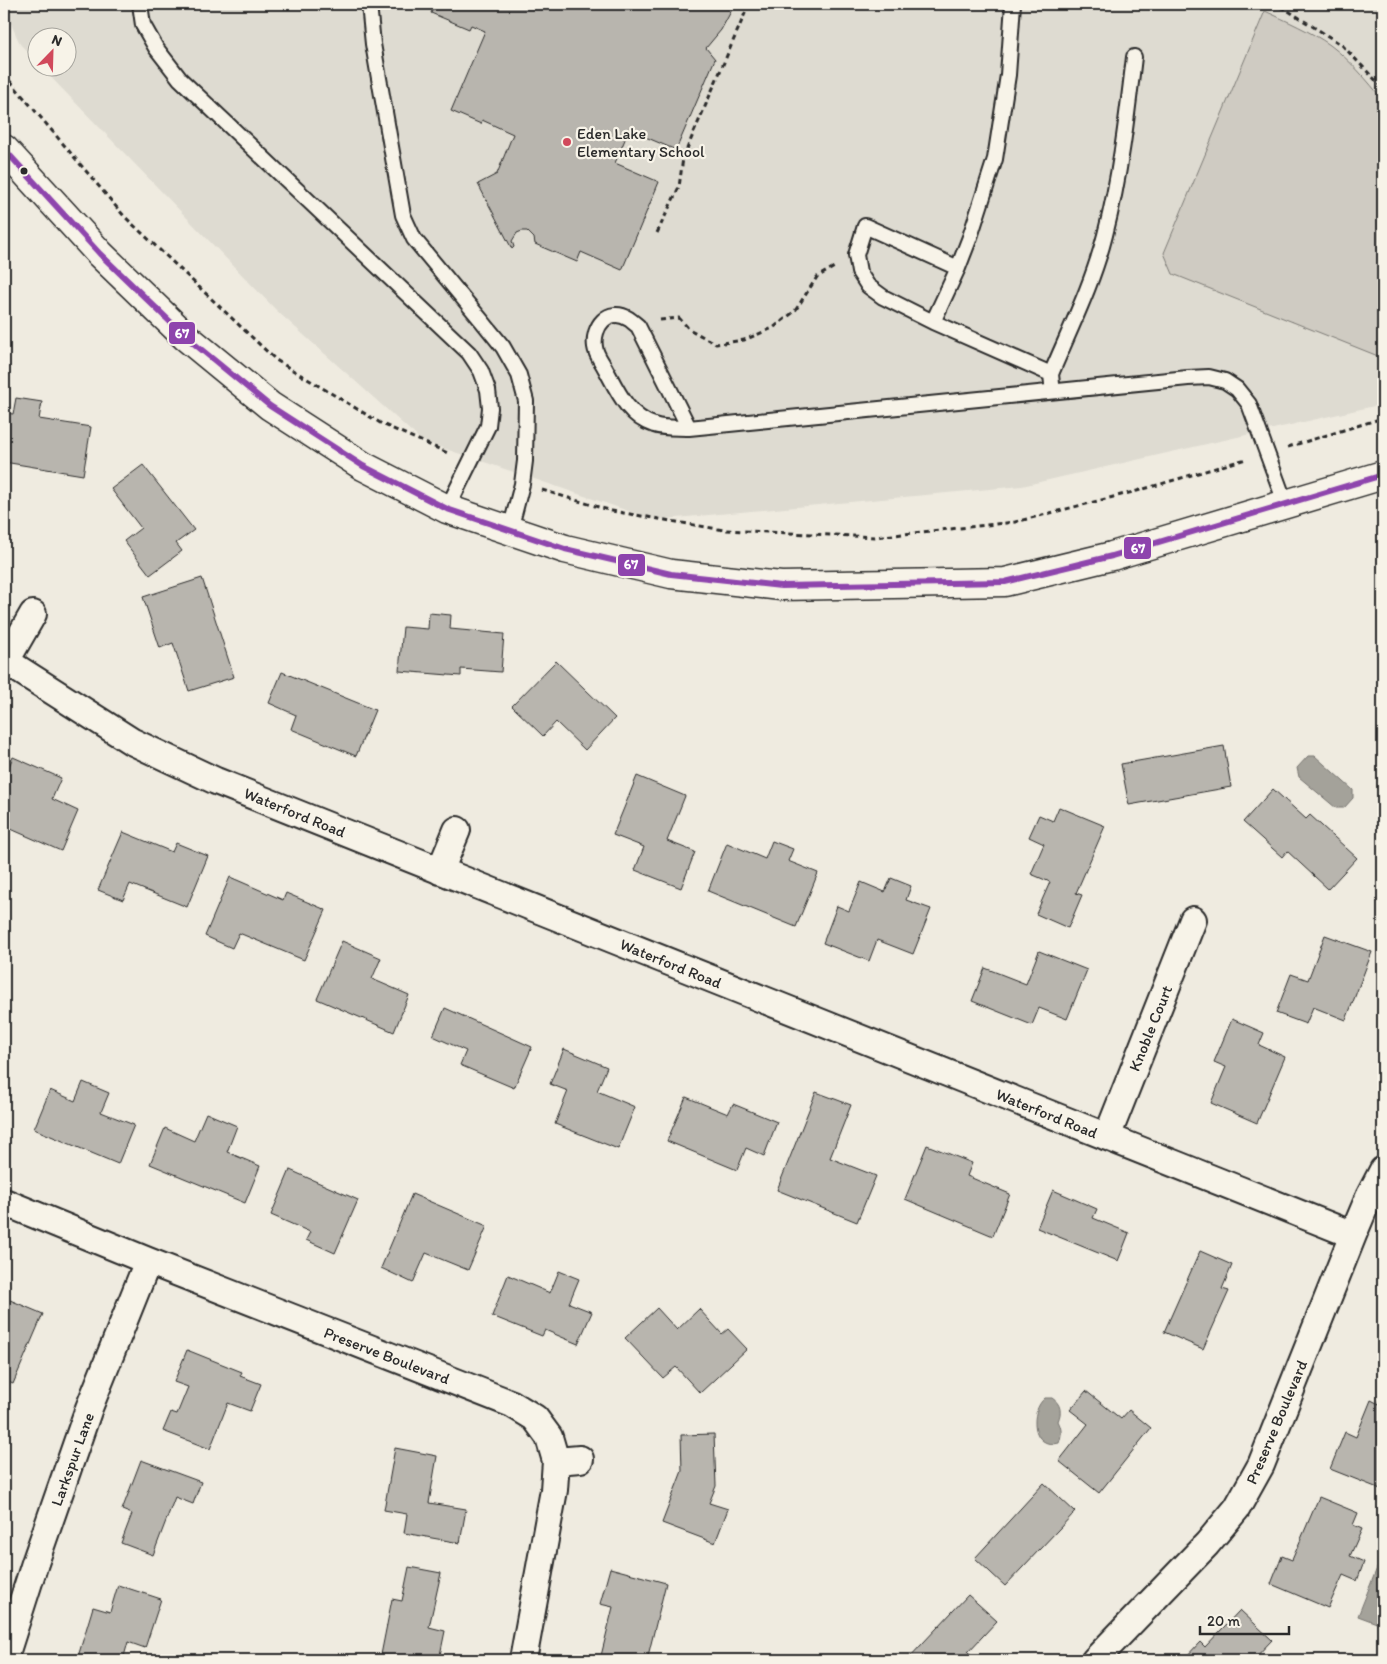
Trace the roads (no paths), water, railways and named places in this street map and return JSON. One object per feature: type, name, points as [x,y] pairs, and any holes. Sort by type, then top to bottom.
[{"type":"street","points":[[4,149],[100,254],[186,338],[270,406],[363,466],[447,509],[565,549],[671,574],[781,586],[1005,582],[1112,556],[1383,475]]},
{"type":"street","points":[[5,661],[33,614]]},
{"type":"street","name":"Waterford Road","points":[[5,661],[132,741],[216,781],[1353,1235]]},
{"type":"street","points":[[440,870],[457,830]]},
{"type":"street","name":"Knoble Court","points":[[1107,1137],[1193,920]]},
{"type":"street","name":"Preserve Boulevard","points":[[1095,1660],[1208,1544],[1237,1508],[1261,1465],[1353,1235],[1383,1170]]},
{"type":"street","name":"Preserve Boulevard","points":[[4,1202],[148,1261],[512,1404],[535,1418],[568,1460],[554,1490],[523,1660]]},
{"type":"street","name":"Larkspur Lane","points":[[4,1660],[34,1563],[90,1408],[148,1261]]},
{"type":"lane","points":[[140,4],[143,25],[156,48],[180,79],[469,354],[481,371],[488,390],[490,408],[488,426],[447,509]]},
{"type":"lane","points":[[369,4],[372,44],[403,215],[414,239],[502,348],[519,375],[526,401],[522,484],[510,530]]},
{"type":"lane","points":[[933,322],[970,237],[996,159],[1008,75],[1013,4]]},
{"type":"lane","points":[[1053,392],[1050,374],[1088,285],[1105,236],[1125,129],[1134,57]]},
{"type":"lane","points":[[958,268],[865,226],[856,255],[859,272],[868,286],[883,296],[933,322],[1050,374]]},
{"type":"lane","points":[[689,428],[638,326],[628,318],[618,315],[606,317],[598,325],[594,337],[595,350],[623,401],[636,415],[655,425],[689,428],[1188,378],[1209,378],[1225,382],[1237,389],[1249,404],[1286,505]]},
{"type":"place","name":"Eden Lake Elementary School","points":[[567,142]]}]
